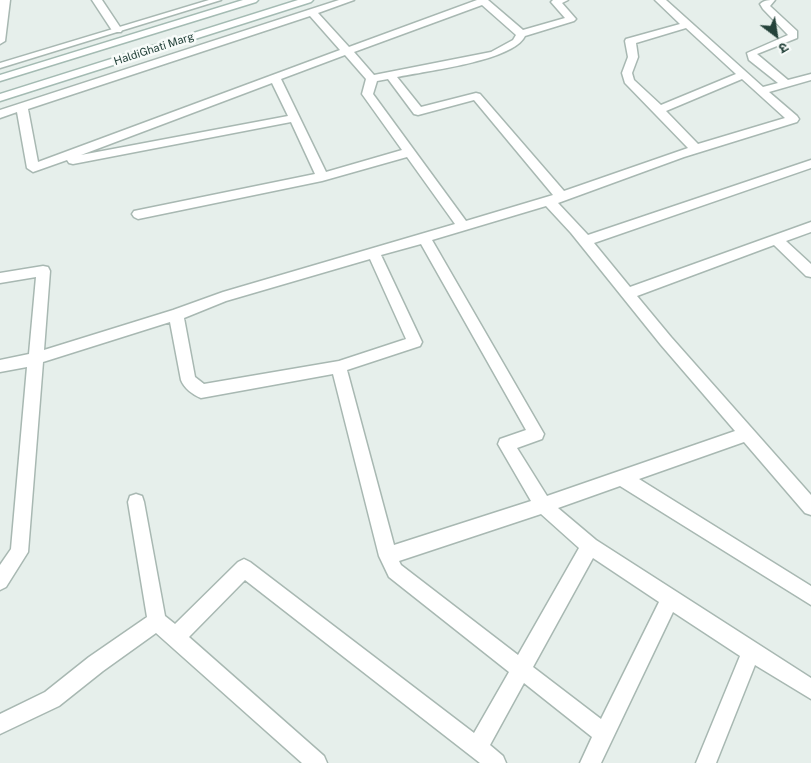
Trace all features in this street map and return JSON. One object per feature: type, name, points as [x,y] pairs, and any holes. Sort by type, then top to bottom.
[{"type":"street","points":[[0,41],[5,0]]},
{"type":"street","points":[[97,0],[117,30]]},
{"type":"street","name":"HaldiGhati Marg","points":[[0,78],[253,0]]},
{"type":"street","name":"HaldiGhati Marg","points":[[0,98],[308,0]]},
{"type":"street","points":[[0,114],[349,0]]},
{"type":"street","points":[[372,79],[494,54],[517,42],[521,34],[571,19],[556,2],[562,0]]},
{"type":"street","points":[[0,366],[35,358],[176,315],[223,297],[556,199],[696,149],[793,119],[660,0]]},
{"type":"street","points":[[770,0],[765,4],[766,7],[792,31],[794,36],[752,53],[753,58],[785,83]]},
{"type":"street","points":[[33,168],[484,1],[521,34]]},
{"type":"street","points":[[312,12],[372,79]]},
{"type":"street","points":[[688,24],[630,41],[634,51],[634,58],[627,73],[629,81],[696,149]]},
{"type":"street","points":[[390,75],[418,111],[476,96],[556,199],[585,241],[666,341],[811,507]]},
{"type":"street","points":[[659,110],[743,75]]},
{"type":"street","points":[[275,77],[322,177]]},
{"type":"street","points":[[761,91],[811,77]]},
{"type":"street","points":[[372,79],[367,94],[464,227]]},
{"type":"street","points":[[22,107],[33,168]]},
{"type":"street","points":[[33,168],[295,118]]},
{"type":"street","points":[[138,214],[322,177],[410,152]]},
{"type":"street","points":[[585,241],[811,164]]},
{"type":"street","points":[[629,293],[811,227]]},
{"type":"street","points":[[424,239],[536,434],[506,444],[543,505],[590,546],[751,652],[811,689]]},
{"type":"street","points":[[776,239],[811,272]]},
{"type":"street","points":[[176,315],[188,380],[201,391],[339,367],[415,342],[373,252]]},
{"type":"street","points":[[0,278],[43,271],[19,552],[0,580]]},
{"type":"street","points":[[339,367],[388,556],[395,571],[520,671],[604,734]]},
{"type":"street","points":[[388,556],[748,434]]},
{"type":"street","points":[[620,477],[811,596]]},
{"type":"street","points":[[136,502],[157,622],[317,763]]},
{"type":"street","points":[[477,748],[590,546]]},
{"type":"street","points":[[174,638],[244,568],[496,763]]},
{"type":"street","points":[[590,763],[670,599]]},
{"type":"street","points":[[0,724],[52,699],[96,664],[157,622]]},
{"type":"street","points":[[706,763],[751,652]]},
{"type":"lane","points":[[0,66],[217,0]]}]
